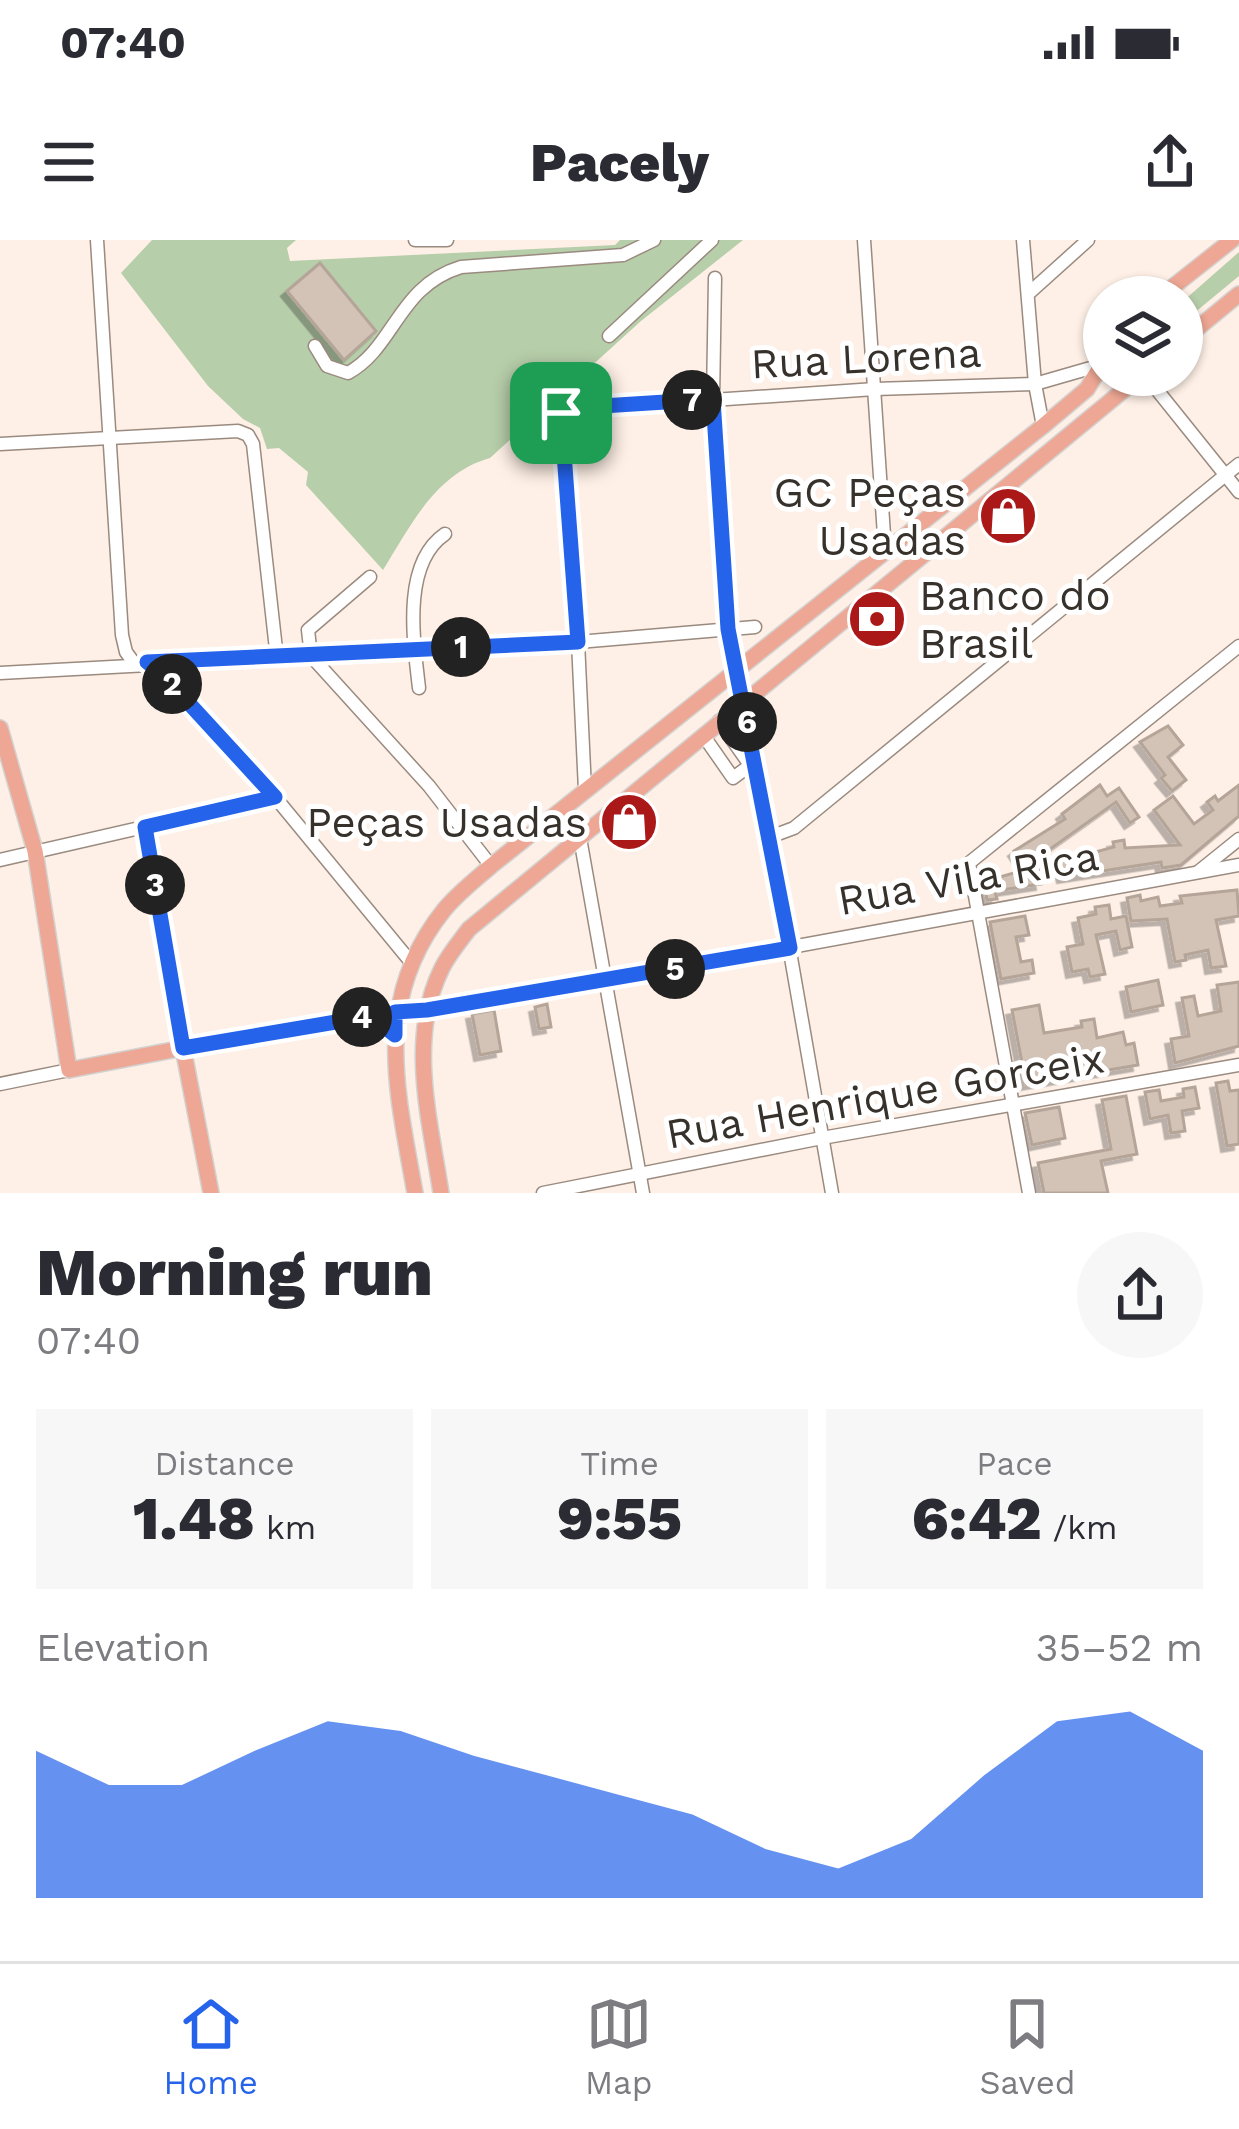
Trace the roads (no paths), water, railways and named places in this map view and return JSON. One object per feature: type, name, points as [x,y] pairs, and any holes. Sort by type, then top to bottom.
[{"type":"main road","points":[[1187,276],[1232,240]]},
{"type":"main road","points":[[1193,276],[1232,240]]},
{"type":"main road","points":[[1203,324],[1239,294]]},
{"type":"main road","points":[[415,1193],[395,1081],[395,1012],[410,961],[445,908],[585,790],[1083,392]]},
{"type":"main road","points":[[441,1193],[424,1084],[427,1010],[442,966],[469,929],[1117,396]]},
{"type":"main road","points":[[0,728],[35,851],[69,1070]]},
{"type":"main road","points":[[371,1016],[395,1035]]},
{"type":"main road","points":[[183,1048],[211,1193]]},
{"type":"main road","name":"Rua Vila Rica","points":[[69,1070],[183,1048]]},
{"type":"street","points":[[97,240],[126,652],[163,675],[275,797],[410,961]]},
{"type":"street","points":[[415,240],[447,240]]},
{"type":"street","points":[[315,346],[327,366],[348,373],[366,360],[420,290],[442,273],[461,267],[622,255],[654,240]]},
{"type":"street","points":[[864,240],[885,550]]},
{"type":"street","points":[[1023,240],[1042,427]]},
{"type":"street","points":[[1028,294],[1088,240]]},
{"type":"street","points":[[609,337],[709,241]]},
{"type":"street","points":[[715,278],[713,399],[728,629],[832,1193]]},
{"type":"street","name":"Rua Lorena","points":[[578,642],[561,413],[570,408],[1035,384],[1083,369]]},
{"type":"street","points":[[1160,396],[1239,492]]},
{"type":"street","points":[[0,444],[238,431],[248,435],[253,444],[277,658]]},
{"type":"street","points":[[770,837],[794,828],[1239,464]]},
{"type":"street","points":[[419,688],[415,595],[425,556],[445,534]]},
{"type":"street","points":[[370,577],[308,630],[311,656],[429,786],[491,866]]},
{"type":"street","points":[[0,673],[578,642],[754,627]]},
{"type":"street","points":[[578,642],[585,790]]},
{"type":"street","points":[[1029,1193],[970,863],[1239,646]]},
{"type":"street","points":[[719,721],[753,763]]},
{"type":"street","points":[[713,751],[748,726]]},
{"type":"street","points":[[703,736],[733,778],[753,763]]},
{"type":"street","points":[[0,860],[275,797]]},
{"type":"street","points":[[145,827],[183,1048]]},
{"type":"street","points":[[580,838],[644,1193]]},
{"type":"street","points":[[1197,873],[1239,839]]},
{"type":"street","name":"Rua Vila Rica","points":[[183,1048],[605,981],[1239,865]]},
{"type":"street","name":"Rua Henrique Gorceix","points":[[543,1193],[822,1138],[1239,1065]]},
{"type":"street","name":"Rua Vila Rica","points":[[0,1084],[69,1070]]},
{"type":"place","name":"GC Peças Usadas","points":[[1008,516]]},
{"type":"place","name":"Banco do Brasil","points":[[877,619]]},
{"type":"place","name":"Peças Usadas","points":[[629,822]]}]
